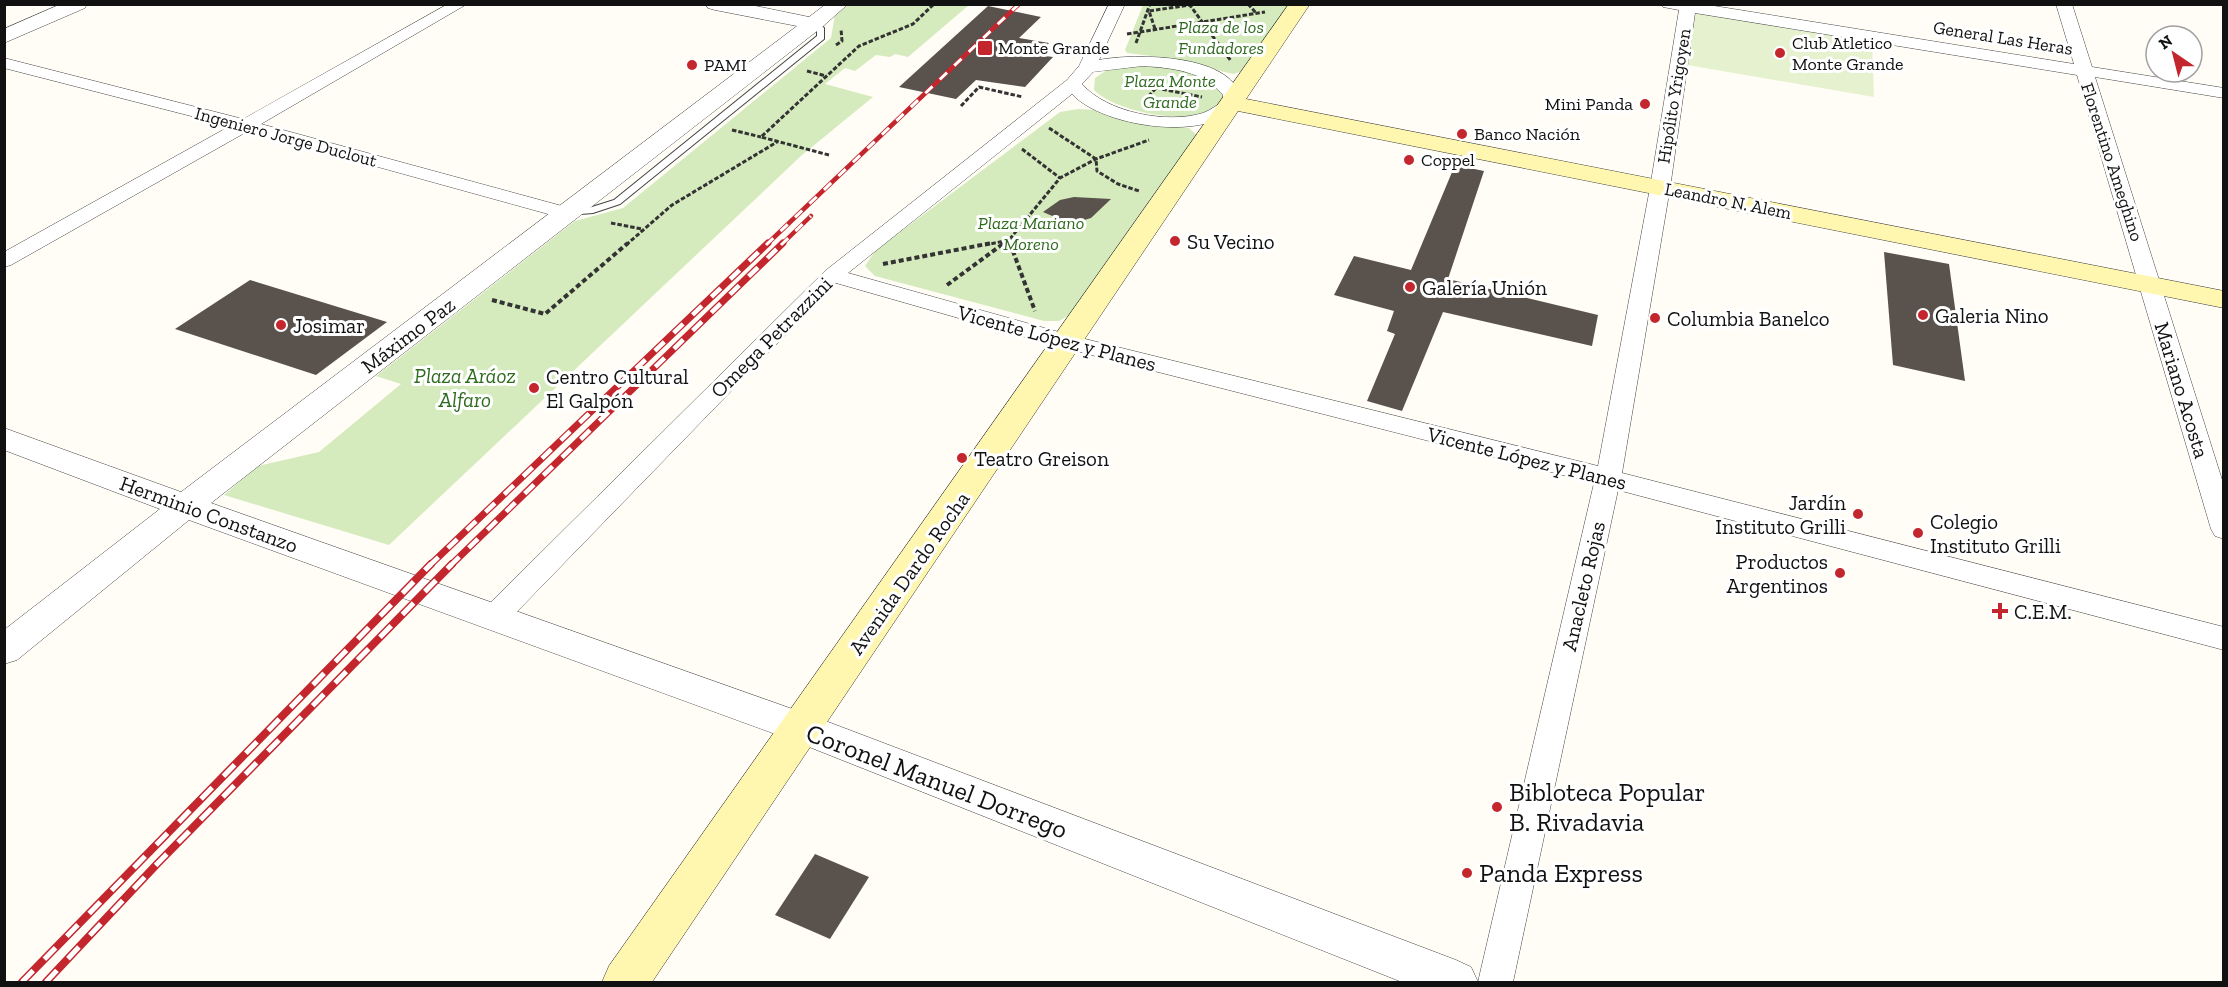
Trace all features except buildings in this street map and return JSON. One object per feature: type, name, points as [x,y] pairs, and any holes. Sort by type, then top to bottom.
[{"type":"main road","name":"Avenida Dardo Rocha","points":[[625,982],[1068,342],[1221,101],[1252,72],[1300,4]]},
{"type":"main road","name":"Leandro N. Alem","points":[[1221,101],[2223,300]]},
{"type":"street","points":[[4,37],[78,4]]},
{"type":"street","points":[[4,261],[460,4]]},
{"type":"street","points":[[715,4],[814,24]]},
{"type":"street","name":"Máximo Paz","points":[[4,650],[185,506],[838,4]]},
{"type":"street","name":"Omega Petrazzini","points":[[494,617],[832,275],[1041,121],[1087,68],[1117,4]]},
{"type":"street","name":"General Las Heras","points":[[1669,4],[2223,93]]},
{"type":"street","name":"Florentino Ameghino","points":[[2064,4],[2151,285]]},
{"type":"street","name":"Hipólito Yrigoyen","points":[[1660,188],[1688,6]]},
{"type":"street","points":[[1073,84],[1086,98],[1101,106],[1119,113],[1155,120],[1195,121],[1215,115],[1221,101],[1232,94],[1224,82],[1206,73],[1175,64],[1130,60],[1087,68]]},
{"type":"street","name":"Ingeniero Jorge Duclout","points":[[4,63],[246,125],[566,213]]},
{"type":"street","name":"Anacleto Rojas","points":[[1495,982],[1608,478],[1660,188]]},
{"type":"street","name":"Vicente López y Planes","points":[[832,275],[1068,342],[1608,478],[2223,639]]},
{"type":"street","name":"Mariano Acosta","points":[[2151,285],[2223,529]]},
{"type":"street","name":"Herminio Constanzo","points":[[4,438],[185,506],[415,588]]},
{"type":"street","name":"Coronel Manuel Dorrego","points":[[415,588],[802,728],[1456,982]]},
{"type":"path","points":[[761,137],[860,46],[913,24],[934,4]]},
{"type":"path","points":[[1134,51],[1150,4]]},
{"type":"path","points":[[1248,4],[1257,13]]},
{"type":"path","points":[[1149,10],[1190,5],[1237,69],[1252,72]]},
{"type":"path","points":[[1149,10],[1155,29]]},
{"type":"path","points":[[1100,39],[1274,10]]},
{"type":"path","points":[[1143,102],[1161,82]]},
{"type":"path","points":[[961,106],[979,87],[1034,99],[1041,121],[1096,159]]},
{"type":"path","points":[[1156,88],[1221,101]]},
{"type":"path","points":[[1041,121],[1057,121]]},
{"type":"path","points":[[1041,121],[1020,148],[1060,178]]},
{"type":"path","points":[[730,129],[829,155]]},
{"type":"path","points":[[957,290],[946,287],[1010,240],[1060,178],[1096,159],[1157,138]]},
{"type":"path","points":[[491,300],[545,314],[672,205],[777,142]]},
{"type":"path","points":[[1096,159],[1097,171],[1106,178],[1148,194]]},
{"type":"path","points":[[611,223],[643,230]]},
{"type":"path","points":[[883,264],[1010,240]]},
{"type":"path","points":[[1010,240],[1035,312],[1024,309]]},
{"type":"green space","name":"Plaza Aráoz Alfaro","points":[[848,5],[969,5],[908,57],[895,54],[890,57],[876,55],[855,71],[845,68],[825,84],[873,97],[802,155],[389,545],[224,495],[258,466],[319,452],[401,384],[376,376],[575,221],[623,208],[831,38],[835,15]]},
{"type":"green space","name":"Plaza de los Fundadores","points":[[1143,5],[1291,5],[1240,72],[1233,74],[1168,58],[1127,53],[1125,50]]},
{"type":"green space","name":"Club Atletico Monte Grande","points":[[1696,13],[1872,42],[1874,97],[1687,65]]},
{"type":"green space","name":"Plaza Monte Grande","points":[[1129,65],[1161,66],[1201,75],[1224,91],[1223,102],[1201,114],[1158,115],[1115,103],[1094,90],[1095,78],[1107,70]]},
{"type":"green space","name":"Plaza Mariano Moreno","points":[[1078,109],[1097,110],[1125,119],[1189,128],[1198,136],[1075,312],[1059,321],[1044,321],[875,276],[865,266],[875,251],[1060,112]]},
{"type":"railway","points":[[766,245],[1019,4]]},
{"type":"railway","points":[[781,245],[811,216]]},
{"type":"railway","points":[[430,565],[768,243]]},
{"type":"railway","points":[[451,565],[783,243]]},
{"type":"railway","points":[[22,982],[430,565]]},
{"type":"railway","points":[[46,982],[157,864],[451,565]]},
{"type":"place","name":"Monte Grande","points":[[985,48]]},
{"type":"place","name":"Club Atletico Monte Grande","points":[[1780,53]]},
{"type":"place","name":"PAMI","points":[[692,65]]},
{"type":"place","name":"Mini Panda","points":[[1645,104]]},
{"type":"place","name":"Banco Nación","points":[[1462,134]]},
{"type":"place","name":"Coppel","points":[[1409,160]]},
{"type":"place","name":"Su Vecino","points":[[1175,241]]},
{"type":"place","name":"Galería Unión","points":[[1410,287]]},
{"type":"place","name":"Galeria Nino","points":[[1923,315]]},
{"type":"place","name":"Columbia Banelco","points":[[1655,318]]},
{"type":"place","name":"Josimar","points":[[281,325]]},
{"type":"place","name":"Centro Cultural El Galpón","points":[[534,388]]},
{"type":"place","name":"Teatro Greison","points":[[962,458]]},
{"type":"place","name":"Jardín Instituto Grilli","points":[[1858,514]]},
{"type":"place","name":"Colegio Instituto Grilli","points":[[1918,533]]},
{"type":"place","name":"Productos Argentinos","points":[[1840,573]]},
{"type":"place","name":"C.E.M.","points":[[2000,611]]},
{"type":"place","name":"Bibloteca Popular B. Rivadavia","points":[[1497,807]]},
{"type":"place","name":"Panda Express","points":[[1467,873]]}]
